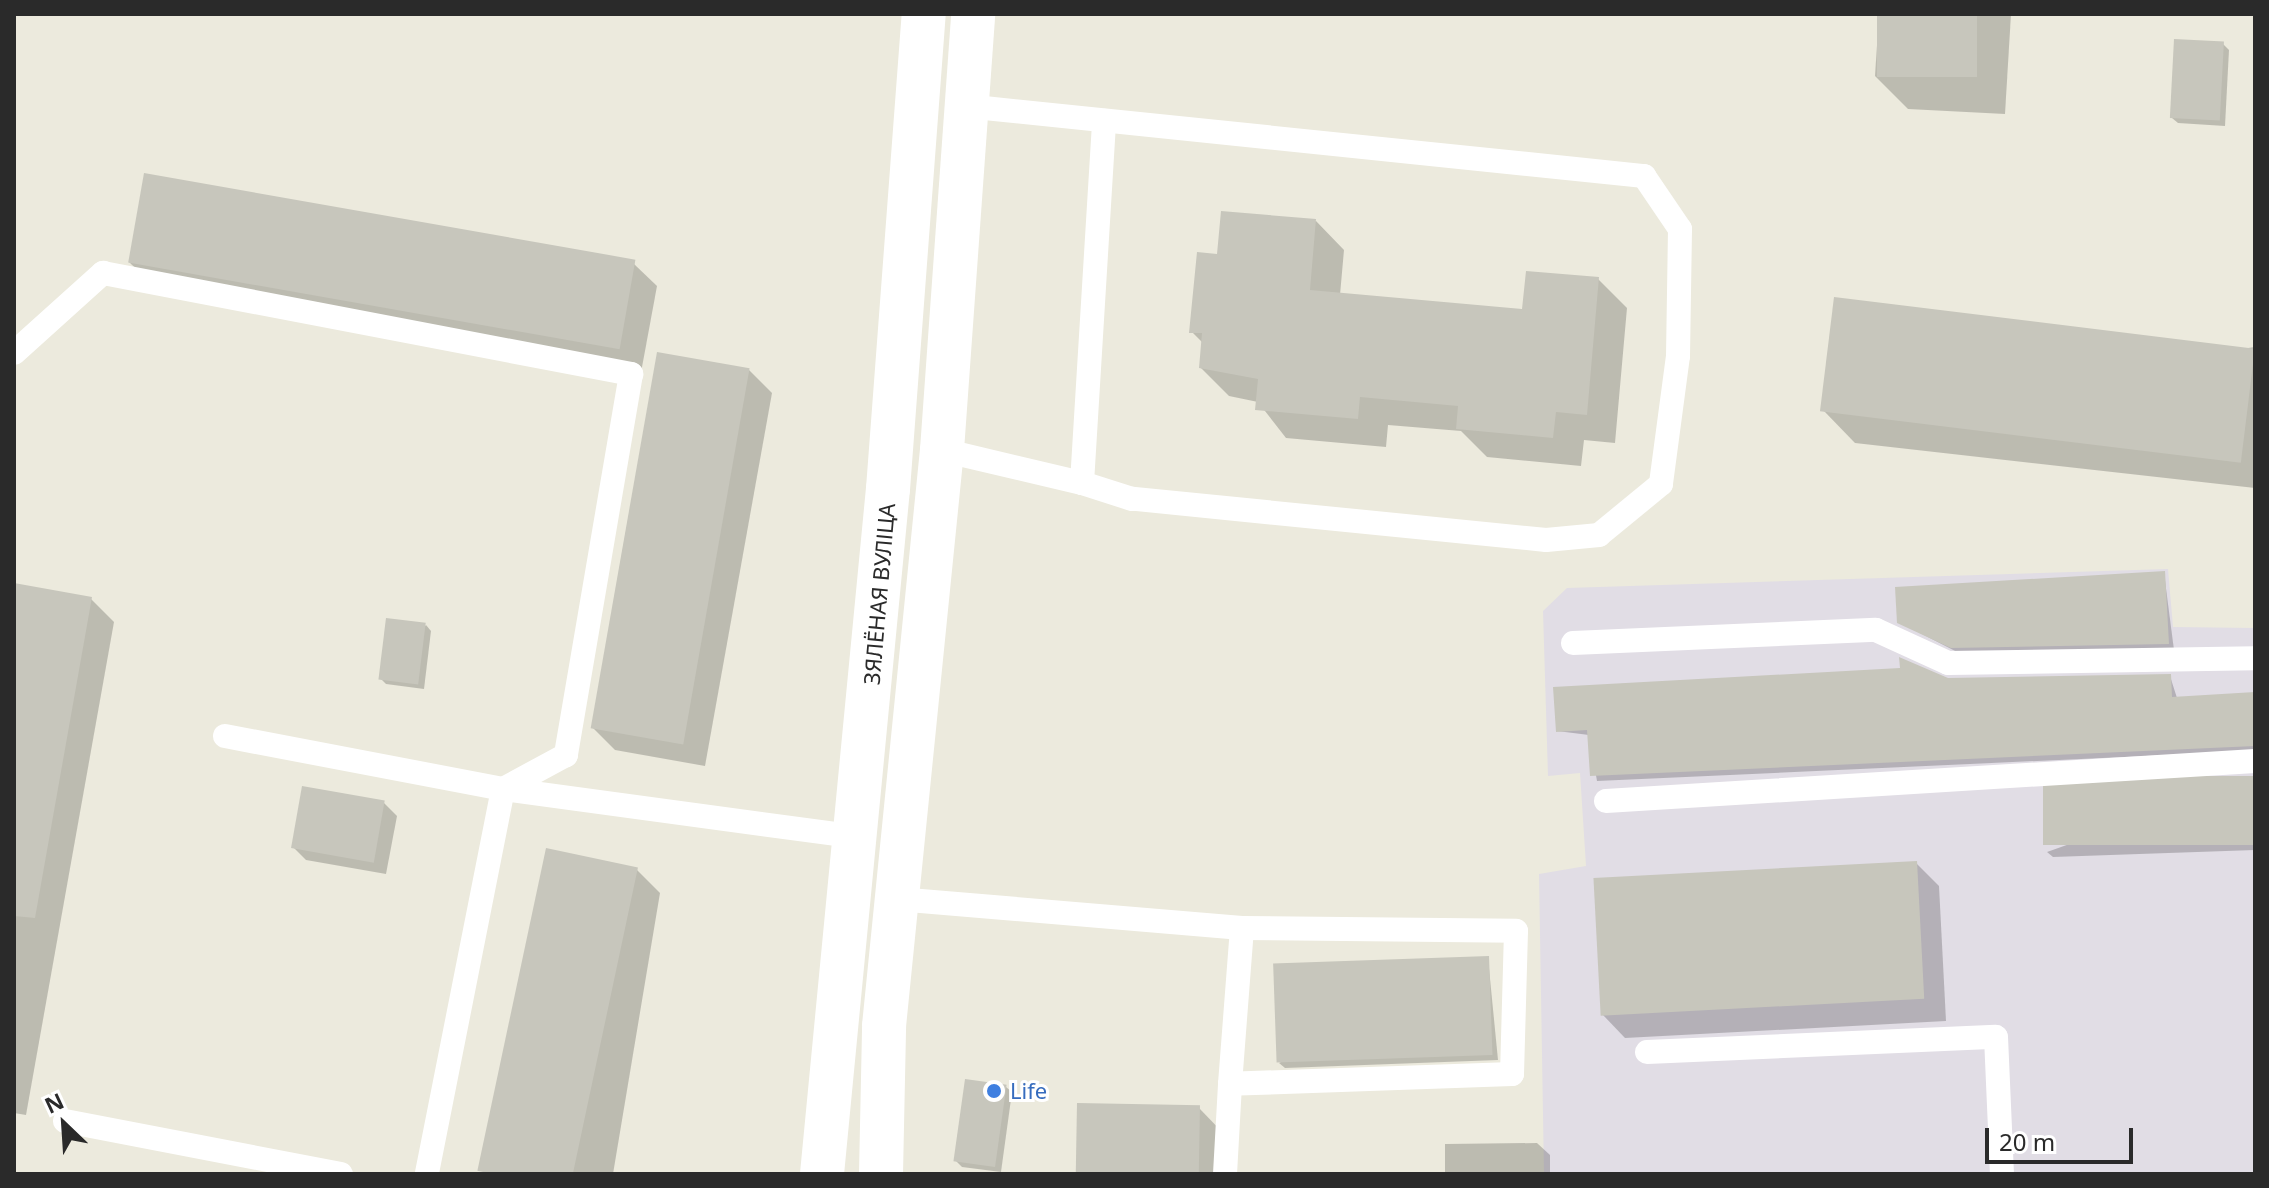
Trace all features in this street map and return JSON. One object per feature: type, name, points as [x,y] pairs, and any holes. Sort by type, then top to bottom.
[{"type":"main road","name":"ЗЯЛЁНАЯ ВУЛІЦА","points":[[822,1174],[856,837],[924,14]]},
{"type":"main road","points":[[881,1174],[897,899],[942,450],[973,14]]},
{"type":"lane","points":[[942,450],[1082,483],[1132,499],[1546,540],[1599,535],[1661,484],[1678,356],[1680,229],[1644,176],[965,106]]},
{"type":"lane","points":[[1082,483],[1104,121]]},
{"type":"lane","points":[[14,353],[103,273],[631,374],[566,755],[503,789]]},
{"type":"lane","points":[[1573,643],[1876,630],[1948,663],[2255,658]]},
{"type":"lane","points":[[225,736],[503,789],[856,837]]},
{"type":"lane","points":[[1606,801],[2255,761]]},
{"type":"lane","points":[[427,1174],[503,789]]},
{"type":"lane","points":[[897,899],[1242,928],[1516,931],[1512,1074],[1230,1084]]},
{"type":"lane","points":[[1225,1174],[1242,928]]},
{"type":"lane","points":[[1647,1052],[1996,1037],[2002,1174]]},
{"type":"lane","points":[[65,1121],[341,1174]]},
{"type":"shaded area","points":[[2168,569],[2173,627],[2255,628],[2255,1174],[1544,1174],[1539,874],[1586,866],[1580,773],[1548,776],[1543,611],[1567,588]]},
{"type":"building","points":[[1877,14],[1977,14],[1977,77],[1877,77]]},
{"type":"building","points":[[2174,39],[2224,42],[2220,121],[2170,118]]},
{"type":"building","points":[[144,173],[635,260],[620,349],[128,263]]},
{"type":"building","points":[[1221,211],[1316,219],[1310,290],[1522,309],[1526,271],[1599,277],[1587,415],[1556,412],[1553,438],[1456,429],[1458,406],[1360,397],[1358,419],[1255,410],[1258,379],[1199,368],[1202,333],[1189,333],[1197,252],[1217,254]]},
{"type":"building","points":[[1834,297],[2255,349],[2241,463],[1820,411]]},
{"type":"building","points":[[657,352],[750,368],[683,745],[591,728]]},
{"type":"building","points":[[2165,571],[2169,644],[1951,648],[1897,623],[1895,587]]},
{"type":"building","points":[[14,583],[92,597],[35,918],[14,916]]},
{"type":"building","points":[[386,618],[426,623],[418,684],[378,680]]},
{"type":"building","points":[[1899,657],[1948,678],[2171,674],[2172,697],[2255,692],[2255,746],[1590,776],[1587,730],[1556,732],[1553,687],[1900,668]]},
{"type":"building","points":[[2043,776],[2255,776],[2255,845],[2043,845]]},
{"type":"building","points":[[302,786],[385,801],[374,863],[291,848]]},
{"type":"building","points":[[546,848],[638,868],[573,1174],[492,1174],[477,1171]]},
{"type":"building","points":[[1917,861],[1924,999],[1601,1016],[1593,878]]},
{"type":"building","points":[[1489,956],[1492,1055],[1277,1062],[1273,964]]},
{"type":"building","points":[[965,1079],[1007,1085],[995,1167],[953,1161]]},
{"type":"building","points":[[1077,1103],[1200,1105],[1199,1174],[1076,1174]]},
{"type":"place","name":"Life","points":[[994,1091]]}]
